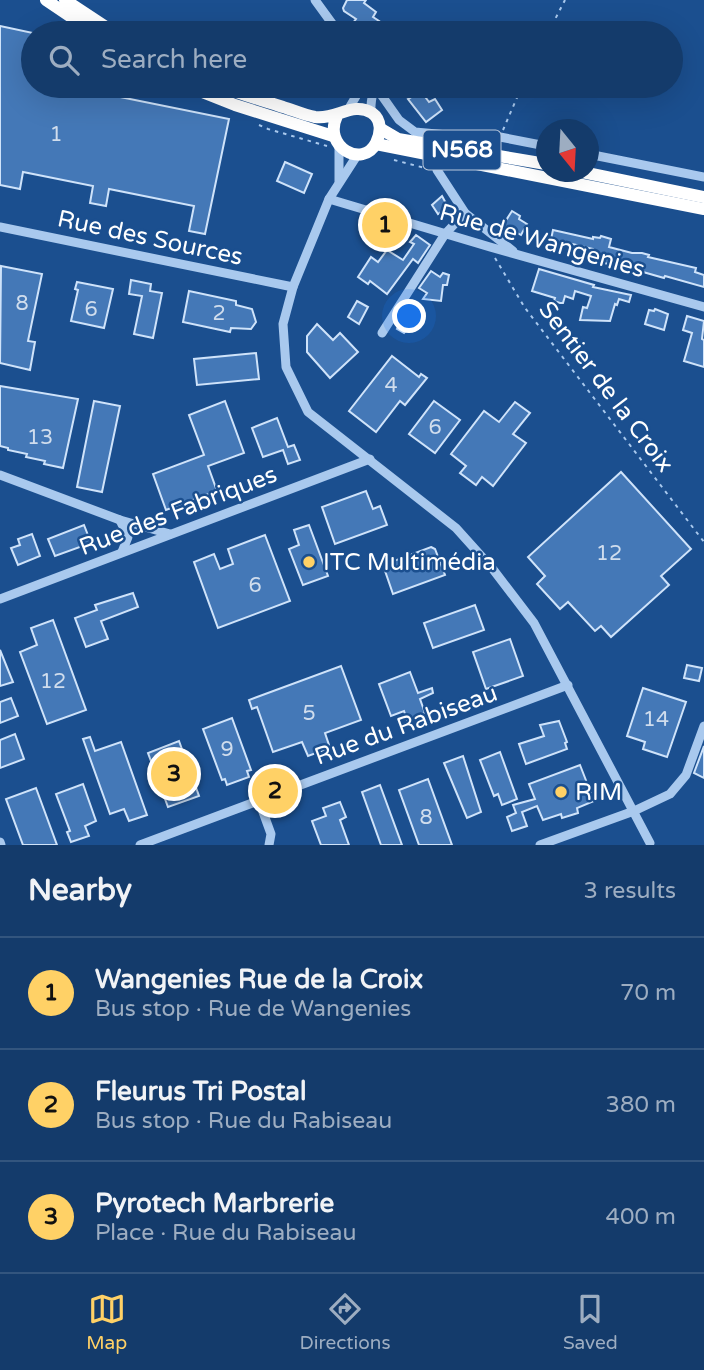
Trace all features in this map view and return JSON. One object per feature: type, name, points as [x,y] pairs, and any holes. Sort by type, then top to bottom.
[{"type":"highway","points":[[46,0],[77,21]]},
{"type":"highway","points":[[65,0],[97,21]]},
{"type":"highway","points":[[217,98],[336,141],[349,153],[358,154],[376,144],[380,129],[377,118],[371,112],[361,109],[315,117],[258,98]]},
{"type":"highway","points":[[336,141],[333,124],[343,113]]},
{"type":"highway","name":"N568","points":[[380,129],[398,138],[536,162]]},
{"type":"highway","name":"N568","points":[[376,144],[704,209]]},
{"type":"highway","points":[[599,175],[704,197]]},
{"type":"street","points":[[315,0],[330,21]]},
{"type":"street","points":[[343,113],[354,98]]},
{"type":"street","points":[[370,98],[371,112]]},
{"type":"street","points":[[383,98],[399,120],[415,132],[480,138],[500,137],[536,144]]},
{"type":"street","points":[[336,141],[339,181]]},
{"type":"street","points":[[358,154],[329,199],[293,287],[283,324],[286,367],[308,412],[456,528],[492,568],[534,623],[650,843]]},
{"type":"street","points":[[599,156],[704,177]]},
{"type":"street","points":[[437,170],[465,213],[517,254]]},
{"type":"street","name":"Rue de Wangenies","points":[[329,199],[704,307]]},
{"type":"street","points":[[382,333],[445,234],[465,213]]},
{"type":"street","name":"Rue des Sources","points":[[0,227],[293,287]]},
{"type":"street","name":"Rue des Fabriques","points":[[0,599],[370,459]]},
{"type":"street","points":[[0,475],[120,520],[171,534]]},
{"type":"street","points":[[120,520],[128,537],[122,552]]},
{"type":"street","name":"Rue du Rabiseau","points":[[140,845],[568,685]]},
{"type":"street","points":[[540,845],[634,811],[670,794],[686,775],[704,726]]},
{"type":"street","points":[[259,800],[271,834],[270,845]]},
{"type":"path","points":[[554,21],[565,0]]},
{"type":"path","points":[[500,137],[517,98]]},
{"type":"path","points":[[394,160],[437,170]]},
{"type":"path","name":"Sentier de la Croix","points":[[490,247],[525,307],[704,542]]},
{"type":"building","points":[[347,0],[366,0],[364,3],[376,12],[373,17],[379,21],[354,21],[356,19],[343,8]]},
{"type":"building","points":[[0,26],[21,30],[21,98],[125,98],[229,119],[205,234],[189,231],[194,206],[109,189],[106,206],[90,203],[93,186],[23,172],[20,189],[0,185]]},
{"type":"building","points":[[426,98],[429,102],[435,99],[442,110],[426,122],[408,99]]},
{"type":"building","points":[[285,162],[312,174],[304,193],[277,181]]},
{"type":"building","points":[[442,196],[448,207],[438,214],[432,205]]},
{"type":"building","points":[[512,211],[527,224],[521,235],[503,225]]},
{"type":"building","points":[[553,230],[593,239],[601,236],[611,239],[609,247],[696,268],[695,272],[704,275],[704,287],[665,276],[642,274],[591,259],[593,249],[564,242],[562,248],[554,246],[550,244]]},
{"type":"building","points":[[416,235],[430,245],[418,263],[413,259],[387,294],[370,281],[368,284],[358,277],[371,257],[378,262],[387,250],[403,260],[414,244],[410,242]]},
{"type":"building","points":[[1,266],[42,274],[28,341],[35,342],[30,370],[0,363]]},
{"type":"building","points":[[539,269],[594,285],[593,287],[631,295],[629,302],[619,299],[610,321],[580,320],[583,307],[587,308],[591,296],[575,291],[573,299],[565,296],[563,303],[560,303],[554,301],[555,298],[532,291]]},
{"type":"building","points":[[431,271],[440,277],[443,273],[449,275],[447,285],[443,285],[441,301],[423,299],[427,293],[419,288]]},
{"type":"building","points":[[131,280],[151,284],[150,291],[162,293],[153,338],[134,334],[142,296],[129,294]]},
{"type":"building","points":[[77,282],[113,289],[104,328],[71,321],[78,290],[75,289]]},
{"type":"building","points":[[189,291],[236,301],[236,305],[252,309],[256,322],[251,329],[231,328],[230,332],[183,322]]},
{"type":"building","points":[[357,301],[368,307],[359,324],[348,317]]},
{"type":"building","points":[[409,308],[423,318],[414,328],[410,325],[404,333],[397,329]]},
{"type":"building","points":[[655,309],[668,314],[664,330],[645,324],[649,310]]},
{"type":"building","points":[[687,316],[704,321],[704,367],[684,361],[692,333],[683,330]]},
{"type":"building","points":[[317,324],[333,340],[340,333],[358,352],[330,378],[307,352],[307,336]]},
{"type":"building","points":[[256,353],[259,379],[197,385],[194,359]]},
{"type":"building","points":[[392,356],[419,377],[421,374],[427,378],[405,405],[400,401],[376,432],[349,411]]},
{"type":"building","points":[[0,386],[78,399],[63,468],[44,464],[45,461],[26,457],[27,454],[0,446]]},
{"type":"building","points":[[94,401],[120,406],[102,492],[77,487]]},
{"type":"building","points":[[225,401],[244,453],[208,466],[217,491],[166,510],[153,474],[204,455],[189,415]]},
{"type":"building","points":[[434,401],[460,420],[435,453],[409,434]]},
{"type":"building","points":[[515,402],[530,413],[513,434],[526,443],[493,486],[482,477],[476,485],[460,473],[466,466],[451,454],[484,411],[499,422]]},
{"type":"building","points":[[277,418],[288,447],[294,445],[300,460],[288,464],[283,450],[263,457],[252,428]]},
{"type":"building","points":[[621,472],[691,549],[661,576],[669,585],[611,637],[601,626],[595,631],[568,602],[560,609],[537,584],[545,576],[528,557]]},
{"type":"building","points":[[366,491],[373,509],[380,506],[387,525],[335,544],[322,507]]},
{"type":"building","points":[[84,525],[91,543],[55,556],[48,539]]},
{"type":"building","name":"ITC Multimédia","points":[[309,525],[328,576],[303,585],[289,549],[299,545],[294,530]]},
{"type":"building","points":[[32,534],[40,556],[18,565],[11,548],[20,545],[18,539]]},
{"type":"building","points":[[265,535],[290,601],[218,628],[194,562],[214,554],[220,569],[233,564],[228,549]]},
{"type":"building","points":[[431,547],[435,549],[445,575],[393,594],[383,565]]},
{"type":"building","points":[[133,593],[138,607],[101,621],[108,639],[86,647],[75,618],[97,610],[95,605]]},
{"type":"building","points":[[475,605],[484,630],[433,648],[424,623]]},
{"type":"building","points":[[53,620],[86,710],[47,724],[20,652],[37,645],[31,628]]},
{"type":"building","points":[[510,639],[523,676],[486,689],[473,652]]},
{"type":"building","points":[[0,650],[13,682],[0,686]]},
{"type":"building","points":[[687,665],[702,668],[699,681],[684,678]]},
{"type":"building","points":[[341,666],[361,720],[325,733],[330,748],[308,756],[302,742],[273,752],[257,707],[252,709],[249,700]]},
{"type":"building","points":[[410,672],[418,693],[432,688],[433,693],[420,699],[425,713],[407,720],[404,711],[391,716],[379,684]]},
{"type":"building","points":[[643,688],[686,702],[667,757],[643,749],[645,742],[627,736]]},
{"type":"building","points":[[11,698],[18,716],[0,723],[0,702]]},
{"type":"building","points":[[232,718],[251,770],[247,771],[249,777],[227,785],[225,779],[222,780],[203,729]]},
{"type":"building","points":[[559,721],[567,749],[526,764],[519,744],[544,736],[540,725]]},
{"type":"building","points":[[15,734],[24,759],[0,768],[0,740]]},
{"type":"building","points":[[90,737],[95,751],[121,742],[147,815],[129,821],[124,809],[110,814],[83,739]]},
{"type":"building","points":[[179,741],[199,796],[168,807],[148,753]]},
{"type":"building","points":[[704,746],[704,778],[694,773]]},
{"type":"building","points":[[500,752],[517,799],[502,805],[498,794],[494,796],[480,760]]},
{"type":"building","points":[[463,756],[481,812],[467,818],[444,763]]},
{"type":"building","name":"RIM","points":[[580,765],[594,801],[577,808],[578,813],[562,818],[561,814],[543,820],[537,806],[522,812],[527,826],[512,831],[507,817],[516,813],[513,805],[535,799],[529,784]]},
{"type":"building","points":[[428,779],[452,845],[419,845],[399,790]]},
{"type":"building","points":[[83,784],[96,821],[85,826],[89,836],[71,842],[67,832],[70,831],[56,794]]},
{"type":"building","points":[[380,785],[402,845],[381,845],[362,792]]},
{"type":"building","points":[[36,788],[57,845],[23,845],[6,799]]},
{"type":"building","points":[[340,802],[346,817],[340,820],[349,845],[321,845],[312,821],[326,816],[323,808]]},
{"type":"place","name":"Wangenies Rue de la Croix","points":[[385,225]]},
{"type":"place","name":"ITC Multimédia","points":[[309,562]]},
{"type":"place","name":"Pyrotech Marbrerie","points":[[174,774]]},
{"type":"place","name":"Fleurus Tri Postal","points":[[275,791]]},
{"type":"place","name":"RIM","points":[[561,792]]}]
